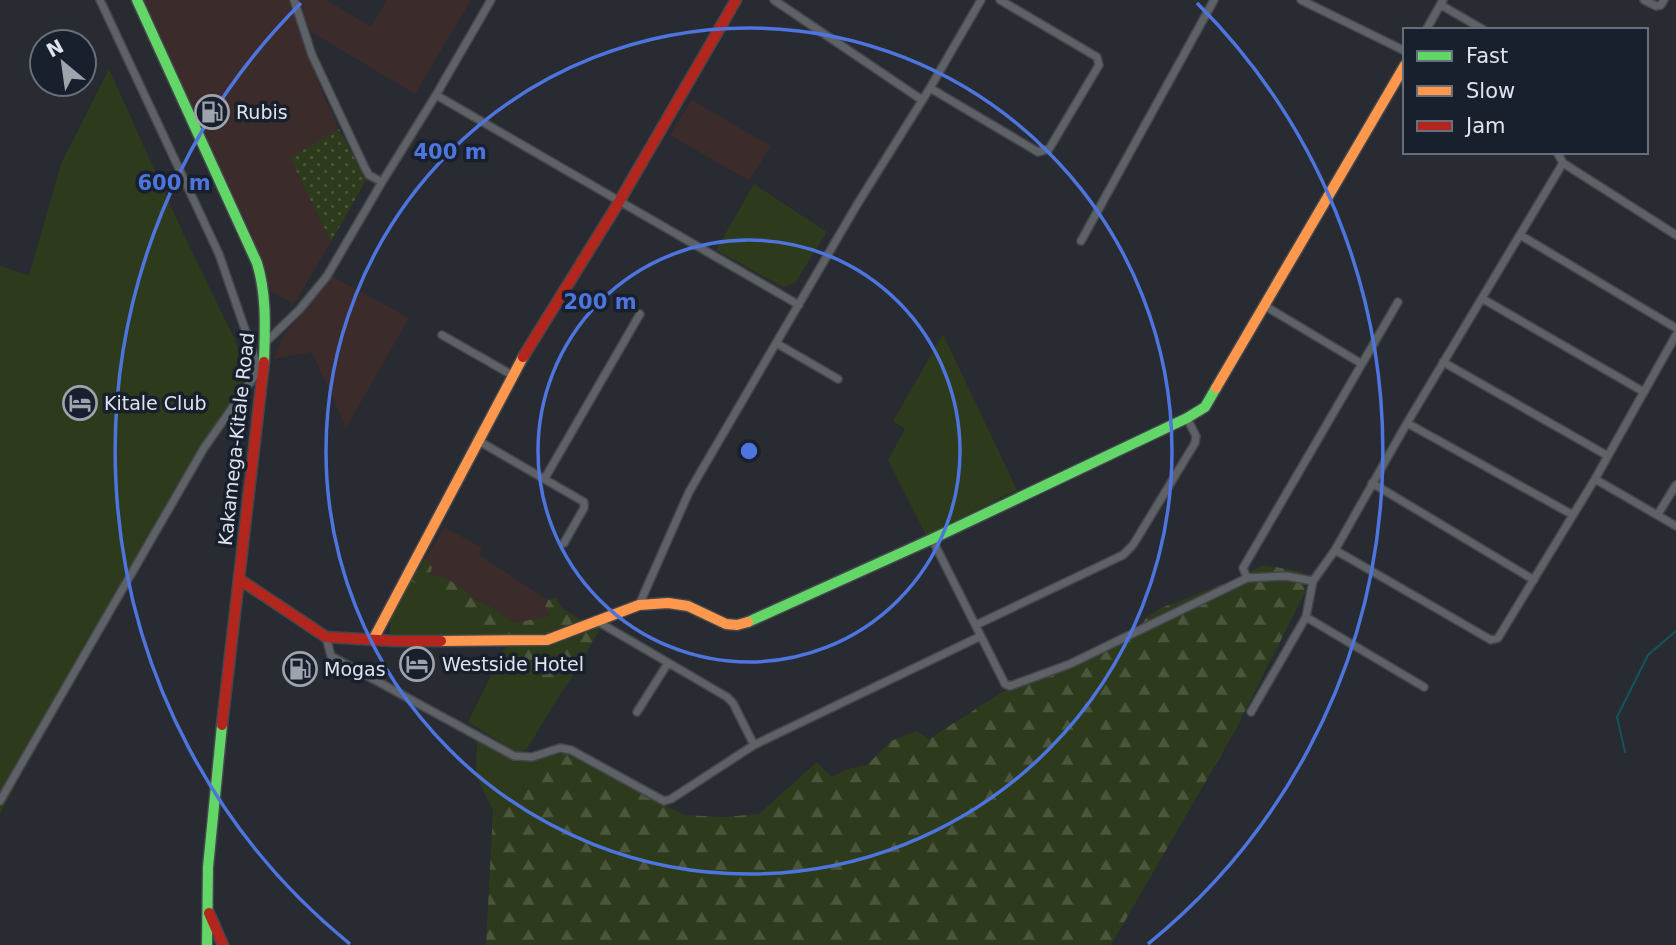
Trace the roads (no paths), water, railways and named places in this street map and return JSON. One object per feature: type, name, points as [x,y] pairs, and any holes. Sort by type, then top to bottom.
[{"type":"main road","name":"Kakamega-Kitale Road","points":[[137,0],[178,96],[252,249],[263,282],[266,343],[212,816],[206,907],[207,945]]},
{"type":"main road","points":[[373,640],[512,375],[619,202],[736,0]]},
{"type":"main road","points":[[239,579],[326,637],[373,640],[539,641],[639,605],[678,603],[726,624],[746,623],[932,539],[1187,418],[1209,403],[1403,68]]},
{"type":"main road","name":"Kakamega-Kitale Road","points":[[206,907],[223,945]]},
{"type":"street","points":[[0,802],[204,448],[262,366],[219,254],[100,0]]},
{"type":"street","points":[[294,0],[312,55],[365,168],[369,175],[382,182]]},
{"type":"street","points":[[266,343],[300,309],[327,276],[491,0]]},
{"type":"street","points":[[774,0],[922,100]]},
{"type":"street","points":[[639,605],[689,492],[981,0]]},
{"type":"street","points":[[930,88],[1038,152],[1049,149],[1099,61],[1097,57],[1000,0]]},
{"type":"street","points":[[1081,241],[1214,0]]},
{"type":"street","points":[[1301,0],[1403,50]]},
{"type":"street","points":[[1644,0],[1656,6],[1661,5],[1664,0]]},
{"type":"street","points":[[1427,28],[1442,3],[1480,28]]},
{"type":"street","points":[[436,95],[799,305]]},
{"type":"street","points":[[1558,154],[1563,163],[1676,235]]},
{"type":"street","points":[[1251,712],[1306,617],[1313,581],[1335,550],[1406,423],[1563,163]]},
{"type":"street","points":[[1520,235],[1676,328]]},
{"type":"street","points":[[1483,299],[1644,392]]},
{"type":"street","points":[[1247,578],[1242,572],[1243,568],[1398,302]]},
{"type":"street","points":[[1265,306],[1362,364]]},
{"type":"street","points":[[545,478],[640,314]]},
{"type":"street","points":[[442,335],[512,375]]},
{"type":"street","points":[[1335,550],[1491,640],[1498,638],[1595,479],[1676,335]]},
{"type":"street","points":[[776,343],[838,379]]},
{"type":"street","points":[[1443,362],[1608,456]]},
{"type":"street","points":[[976,625],[1123,555],[1133,545],[1195,443],[1196,436],[1187,418]]},
{"type":"street","points":[[1406,423],[1573,515]]},
{"type":"street","points":[[477,439],[584,502],[584,508],[564,542]]},
{"type":"street","points":[[1595,479],[1676,526]]},
{"type":"street","points":[[1372,483],[1534,580]]},
{"type":"street","points":[[1658,514],[1676,485]]},
{"type":"street","points":[[932,539],[1005,684],[1010,686],[1070,664],[1247,578],[1286,576],[1313,581]]},
{"type":"street","points":[[1306,617],[1424,687]]},
{"type":"street","points":[[595,620],[730,700],[754,745]]},
{"type":"street","points":[[326,637],[331,656],[514,756],[532,757],[560,748],[571,750],[664,801],[754,745],[981,636]]},
{"type":"street","points":[[637,712],[668,663]]},
{"type":"waterway","points":[[1625,752],[1617,717],[1648,655],[1676,631]]},
{"type":"place","name":"Rubis","points":[[212,112]]},
{"type":"place","name":"Kitale Club","points":[[80,403]]},
{"type":"place","name":"Westside Hotel","points":[[417,664]]},
{"type":"place","name":"Mogas","points":[[300,669]]}]
